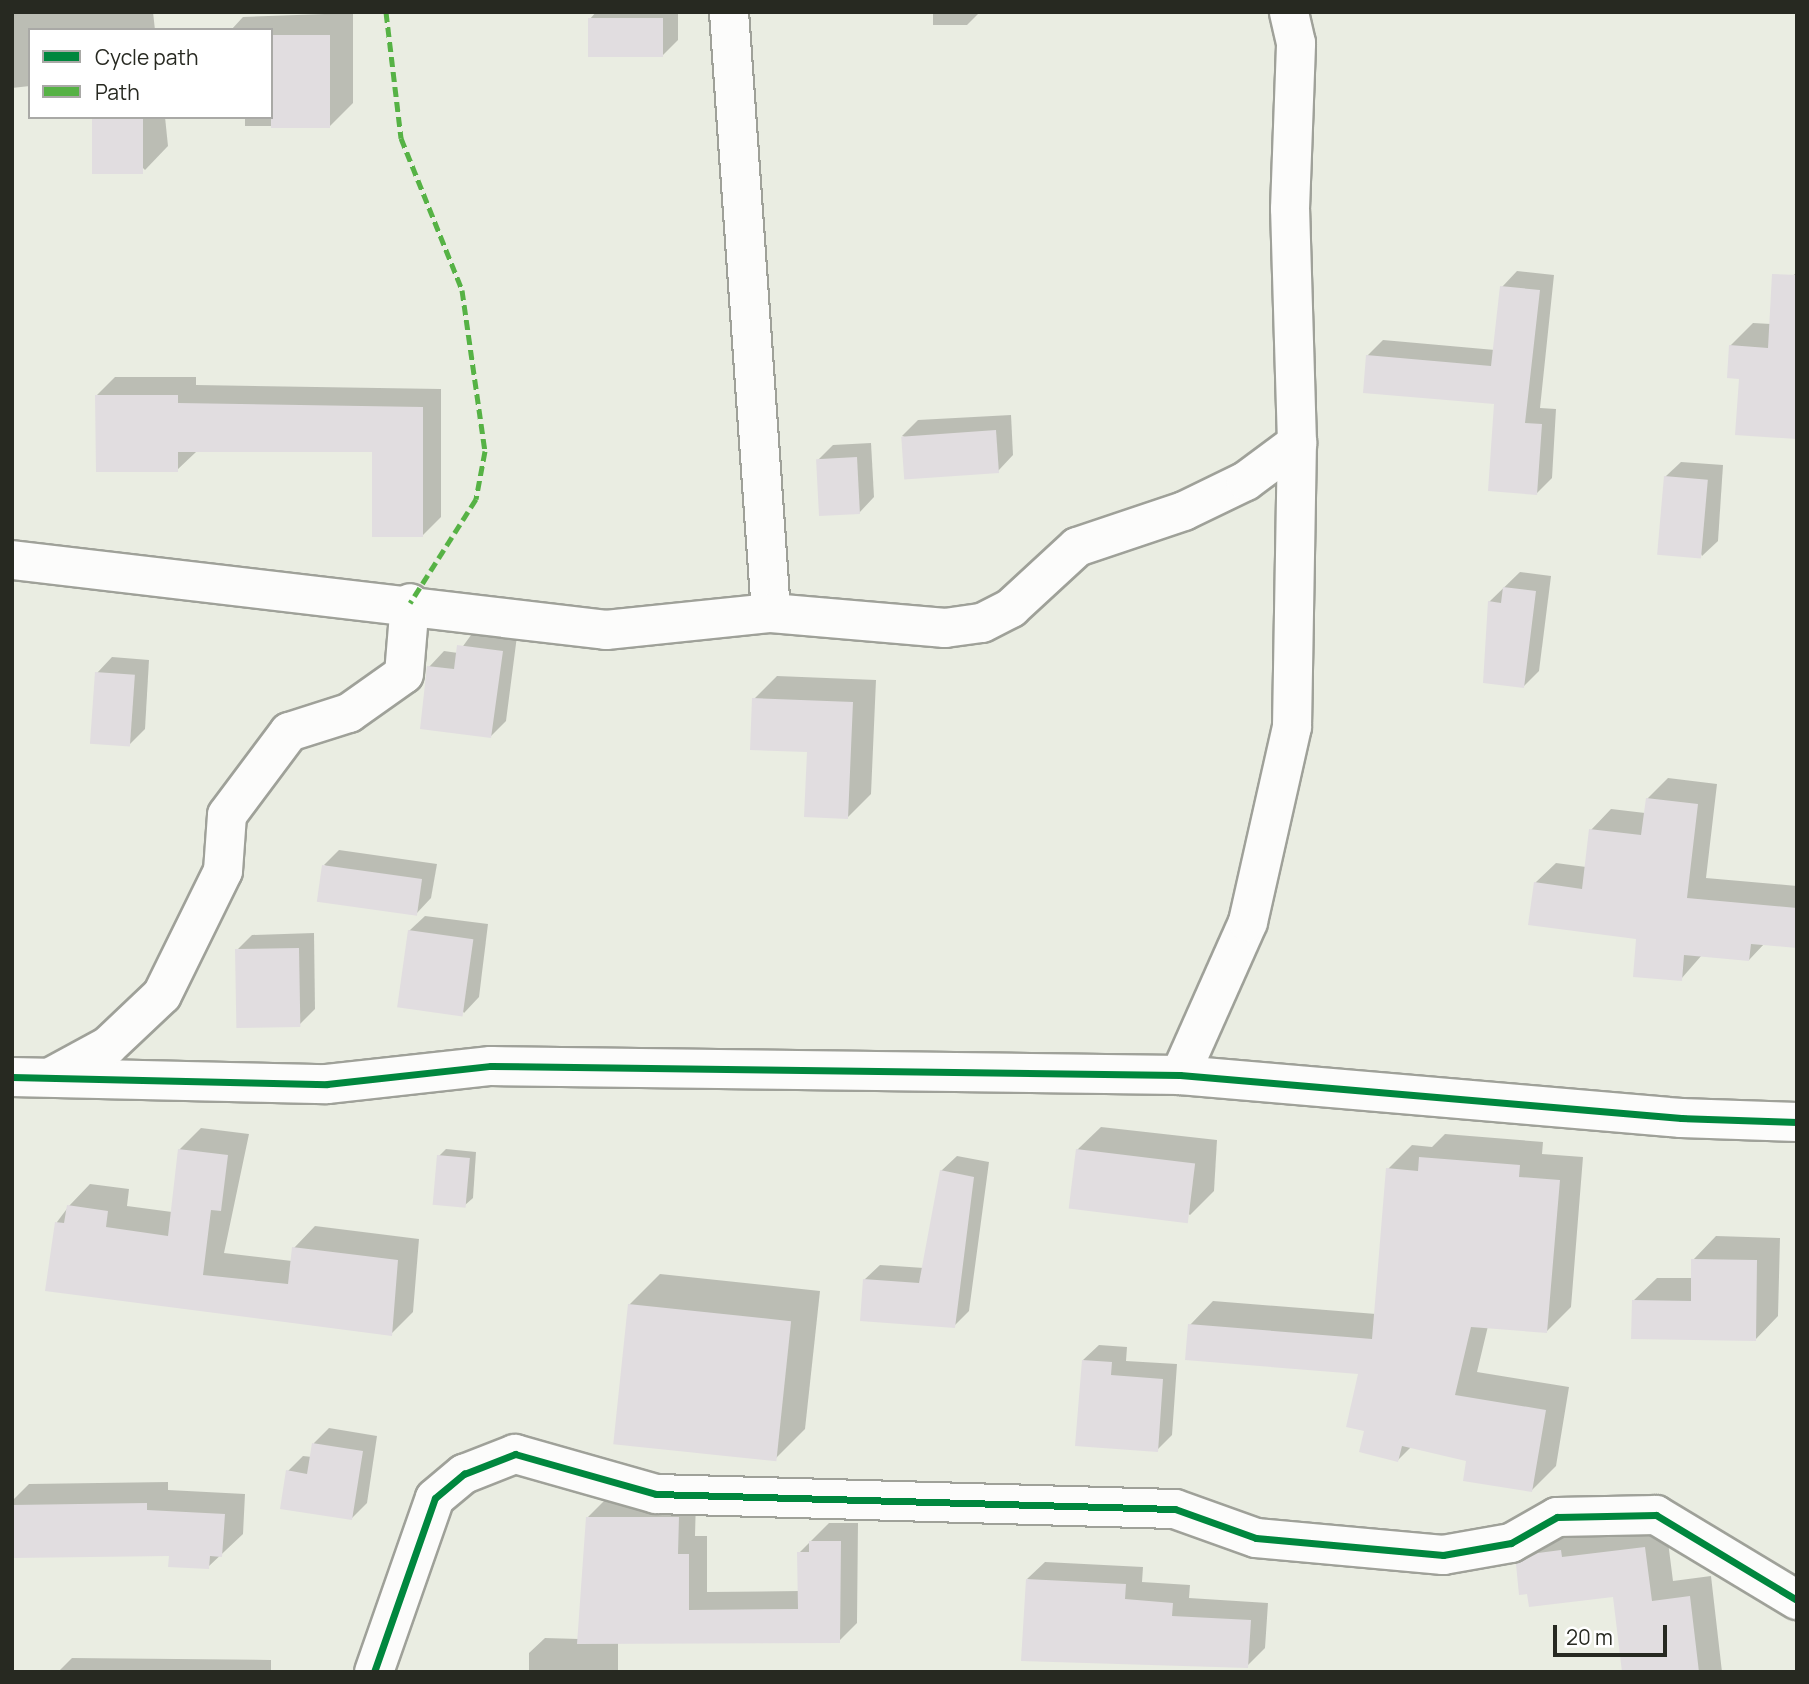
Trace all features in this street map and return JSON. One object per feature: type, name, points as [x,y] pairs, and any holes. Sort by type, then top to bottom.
[{"type":"street","points":[[729,12],[771,613]]},
{"type":"street","points":[[1180,1075],[1248,922],[1292,727],[1297,443],[1290,209],[1296,43],[1289,12]]},
{"type":"street","points":[[12,559],[410,603],[606,630],[771,613],[886,626],[982,623],[1011,608],[1077,547],[1184,511],[1246,481],[1297,443]]},
{"type":"street","points":[[51,1078],[108,1046],[162,995],[223,871],[227,815],[289,732],[349,713],[404,674],[410,603]]},
{"type":"street","points":[[12,1077],[327,1084],[491,1066],[1180,1075],[1681,1118],[1797,1122]]},
{"type":"street","points":[[374,1672],[435,1498],[464,1474],[515,1454],[656,1494],[1175,1509],[1256,1538],[1443,1555],[1511,1543],[1557,1517],[1656,1515],[1797,1600]]},
{"type":"building","points":[[588,18],[663,18],[663,57],[588,57]]},
{"type":"building","points":[[273,35],[330,35],[330,128],[271,128]]},
{"type":"building","points":[[92,119],[143,119],[143,174],[92,174]]},
{"type":"building","points":[[1772,274],[1797,275],[1797,439],[1735,435],[1739,379],[1727,378],[1729,345],[1768,348]]},
{"type":"building","points":[[1500,286],[1540,290],[1525,423],[1542,424],[1537,495],[1488,491],[1494,404],[1363,393],[1366,355],[1491,366]]},
{"type":"building","points":[[95,395],[178,395],[178,403],[423,407],[423,537],[372,537],[372,452],[178,452],[178,472],[96,472]]},
{"type":"building","points":[[996,430],[999,473],[904,480],[901,437]]},
{"type":"building","points":[[857,457],[860,514],[819,516],[816,459]]},
{"type":"building","points":[[1664,476],[1708,480],[1701,559],[1657,555]]},
{"type":"building","points":[[1503,587],[1536,591],[1524,688],[1483,683],[1488,601],[1501,603]]},
{"type":"building","points":[[457,645],[503,651],[491,738],[420,729],[427,666],[454,669]]},
{"type":"building","points":[[95,672],[135,675],[130,747],[90,744]]},
{"type":"building","points":[[752,698],[853,702],[848,819],[804,817],[807,752],[750,750]]},
{"type":"building","points":[[1646,798],[1698,804],[1687,898],[1797,908],[1797,948],[1751,944],[1749,961],[1684,955],[1682,981],[1633,977],[1636,939],[1528,925],[1534,882],[1582,889],[1589,829],[1641,835]]},
{"type":"building","points":[[322,865],[422,879],[417,916],[317,902]]},
{"type":"building","points":[[408,930],[473,939],[463,1016],[397,1007]]},
{"type":"building","points":[[299,948],[300,1027],[236,1028],[235,949]]},
{"type":"building","points":[[178,1149],[228,1155],[221,1211],[211,1210],[203,1275],[288,1284],[292,1247],[398,1260],[392,1336],[45,1291],[55,1222],[64,1223],[67,1205],[108,1211],[106,1227],[168,1236]]},
{"type":"building","points":[[1076,1149],[1195,1164],[1188,1223],[1069,1209]]},
{"type":"building","points":[[437,1155],[470,1158],[466,1208],[433,1205]]},
{"type":"building","points":[[1419,1157],[1520,1165],[1519,1177],[1560,1180],[1547,1333],[1471,1327],[1455,1395],[1546,1410],[1532,1492],[1463,1481],[1466,1461],[1402,1446],[1398,1462],[1359,1452],[1364,1431],[1346,1427],[1358,1374],[1185,1360],[1188,1324],[1372,1339],[1386,1168],[1418,1171]]},
{"type":"building","points":[[940,1170],[974,1177],[955,1328],[860,1321],[863,1279],[919,1283]]},
{"type":"building","points":[[1691,1259],[1757,1260],[1756,1341],[1631,1339],[1632,1300],[1691,1301]]},
{"type":"building","points":[[628,1304],[791,1321],[776,1461],[613,1444]]},
{"type":"building","points":[[1082,1360],[1112,1362],[1111,1375],[1163,1379],[1158,1452],[1075,1446]]},
{"type":"building","points":[[312,1443],[363,1451],[352,1520],[280,1509],[286,1470],[307,1474]]},
{"type":"building","points":[[147,1503],[147,1510],[225,1514],[222,1557],[210,1556],[209,1569],[168,1567],[169,1556],[12,1558],[12,1505]]},
{"type":"building","points":[[586,1517],[679,1517],[678,1554],[689,1554],[689,1610],[798,1609],[797,1552],[809,1552],[809,1541],[841,1541],[840,1643],[577,1644]]},
{"type":"building","points":[[1645,1547],[1652,1601],[1690,1596],[1699,1672],[1622,1672],[1613,1597],[1529,1607],[1527,1594],[1519,1595],[1516,1564],[1538,1553],[1561,1550],[1562,1557]]},
{"type":"building","points":[[1026,1579],[1126,1584],[1125,1599],[1173,1603],[1172,1616],[1251,1620],[1248,1668],[1021,1661]]},
{"type":"marked path","points":[[386,12],[401,138],[462,290],[485,451],[476,499],[410,603]]},
{"type":"cycle path","points":[[12,1077],[327,1084],[491,1066],[1180,1075],[1681,1118],[1797,1122]]},
{"type":"cycle path","points":[[374,1672],[435,1498],[464,1474],[515,1454],[656,1494],[1175,1509],[1256,1538],[1443,1555],[1511,1543],[1557,1517],[1656,1515],[1797,1600]]}]
